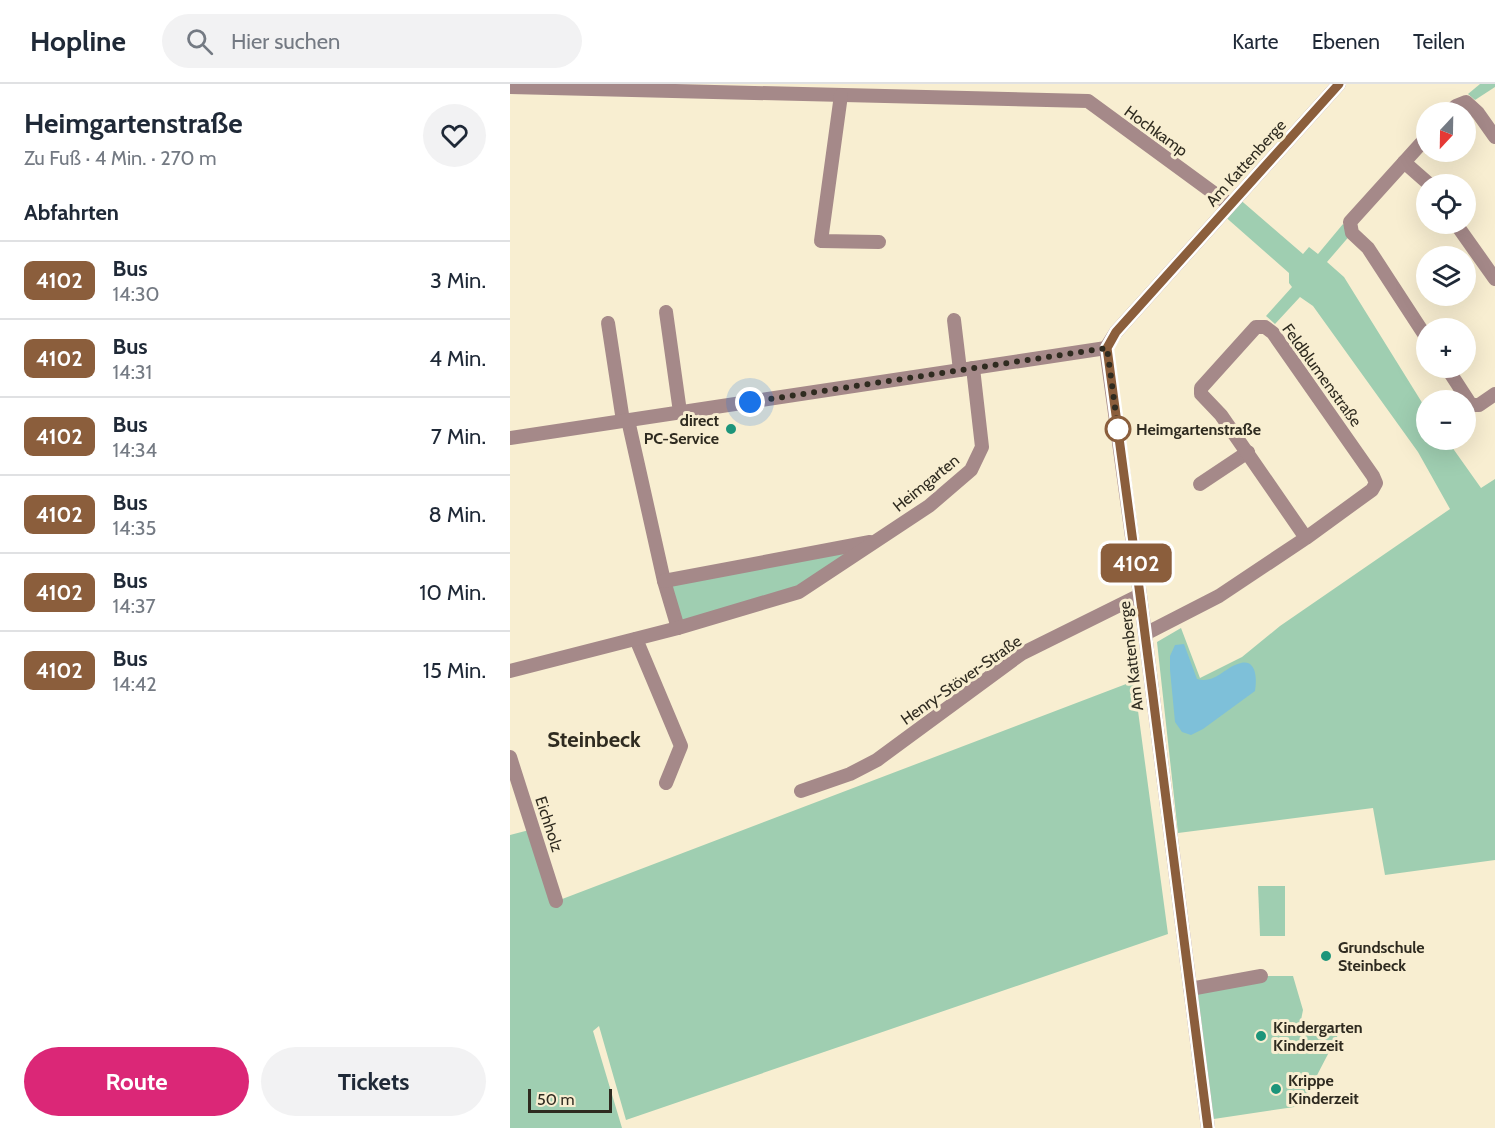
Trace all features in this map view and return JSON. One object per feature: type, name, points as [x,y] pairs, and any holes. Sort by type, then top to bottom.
[{"type":"street","name":"Am Kattenberge","points":[[1208,1128],[1107,348],[1116,332],[1339,84]]},
{"type":"street","name":"Hochkamp","points":[[510,87],[819,89],[841,95],[1088,101],[1230,205]]},
{"type":"street","points":[[841,95],[821,241],[879,242]]},
{"type":"street","points":[[1476,110],[1495,136]]},
{"type":"street","points":[[1416,149],[1350,222],[1352,233],[1368,248],[1416,322]]},
{"type":"street","points":[[1404,162],[1418,174]]},
{"type":"street","points":[[1463,234],[1495,279]]},
{"type":"street","points":[[666,312],[680,412]]},
{"type":"street","points":[[954,320],[967,369]]},
{"type":"street","points":[[608,323],[626,420],[664,581],[678,628]]},
{"type":"street","name":"Feldblumenstraße","points":[[1145,634],[1219,596],[1306,538],[1372,490],[1376,483],[1326,407],[1273,333],[1265,327],[1256,327],[1201,388],[1201,394],[1221,415],[1248,452],[1306,538]]},
{"type":"street","points":[[510,438],[1107,348]]},
{"type":"street","name":"Heimgarten","points":[[510,671],[678,628],[799,592],[878,541],[929,506],[971,470],[982,447],[967,369]]},
{"type":"street","points":[[1454,378],[1472,405],[1479,405],[1495,394]]},
{"type":"street","points":[[1200,484],[1248,452]]},
{"type":"street","name":"Heimgarten","points":[[664,581],[878,541]]},
{"type":"street","name":"Henry-Stöver-Straße","points":[[801,791],[849,774],[877,760],[1022,654],[1140,595]]},
{"type":"street","points":[[636,639],[681,746],[666,783]]},
{"type":"street","name":"Eichholz","points":[[510,756],[556,901]]},
{"type":"street","points":[[1190,989],[1261,976]]},
{"type":"green space","points":[[1480,84],[1495,84],[1495,87],[1475,100],[1468,94]]},
{"type":"green space","points":[[1237,197],[1303,254],[1309,247],[1318,254],[1343,224],[1352,233],[1327,262],[1344,277],[1416,393],[1416,449],[1313,306],[1300,297],[1275,324],[1266,316],[1292,287],[1289,283],[1289,273],[1222,214]]},
{"type":"green space","points":[[1417,450],[1454,450],[1481,488],[1495,479],[1495,860],[1385,875],[1373,808],[1178,833],[1157,642],[1181,628],[1200,678],[1242,657],[1280,626],[1450,509]]},
{"type":"green space","points":[[877,541],[799,592],[678,628],[664,581]]},
{"type":"green space","points":[[1134,681],[1168,934],[626,1120],[599,1026],[593,1031],[622,1128],[510,1128],[510,835],[533,829],[557,901]]},
{"type":"green space","points":[[1258,886],[1285,886],[1285,936],[1260,936]]},
{"type":"green space","points":[[1261,976],[1293,976],[1303,1010],[1301,1020],[1340,1031],[1301,1106],[1207,1120],[1190,989]]},
{"type":"water","points":[[1184,644],[1197,679],[1210,679],[1241,663],[1250,664],[1256,677],[1255,691],[1203,729],[1191,735],[1182,732],[1175,722],[1170,670],[1170,656],[1175,645]]},
{"type":"bus line","name":"4102","points":[[1208,1128],[1107,348],[1116,332],[1339,84]]},
{"type":"place","name":"direct PC-Service","points":[[731,429]]},
{"type":"place","name":"Heimgartenstraße","points":[[1118,429]]},
{"type":"place","name":"Grundschule Steinbeck","points":[[1326,956]]},
{"type":"place","name":"Kindergarten Kinderzeit","points":[[1261,1036]]},
{"type":"place","name":"Krippe Kinderzeit","points":[[1276,1089]]},
{"type":"district","name":"Steinbeck","points":[[594,739]]},
{"type":"route","points":[[750,402],[1107,348],[1119,437],[1118,429]]}]
